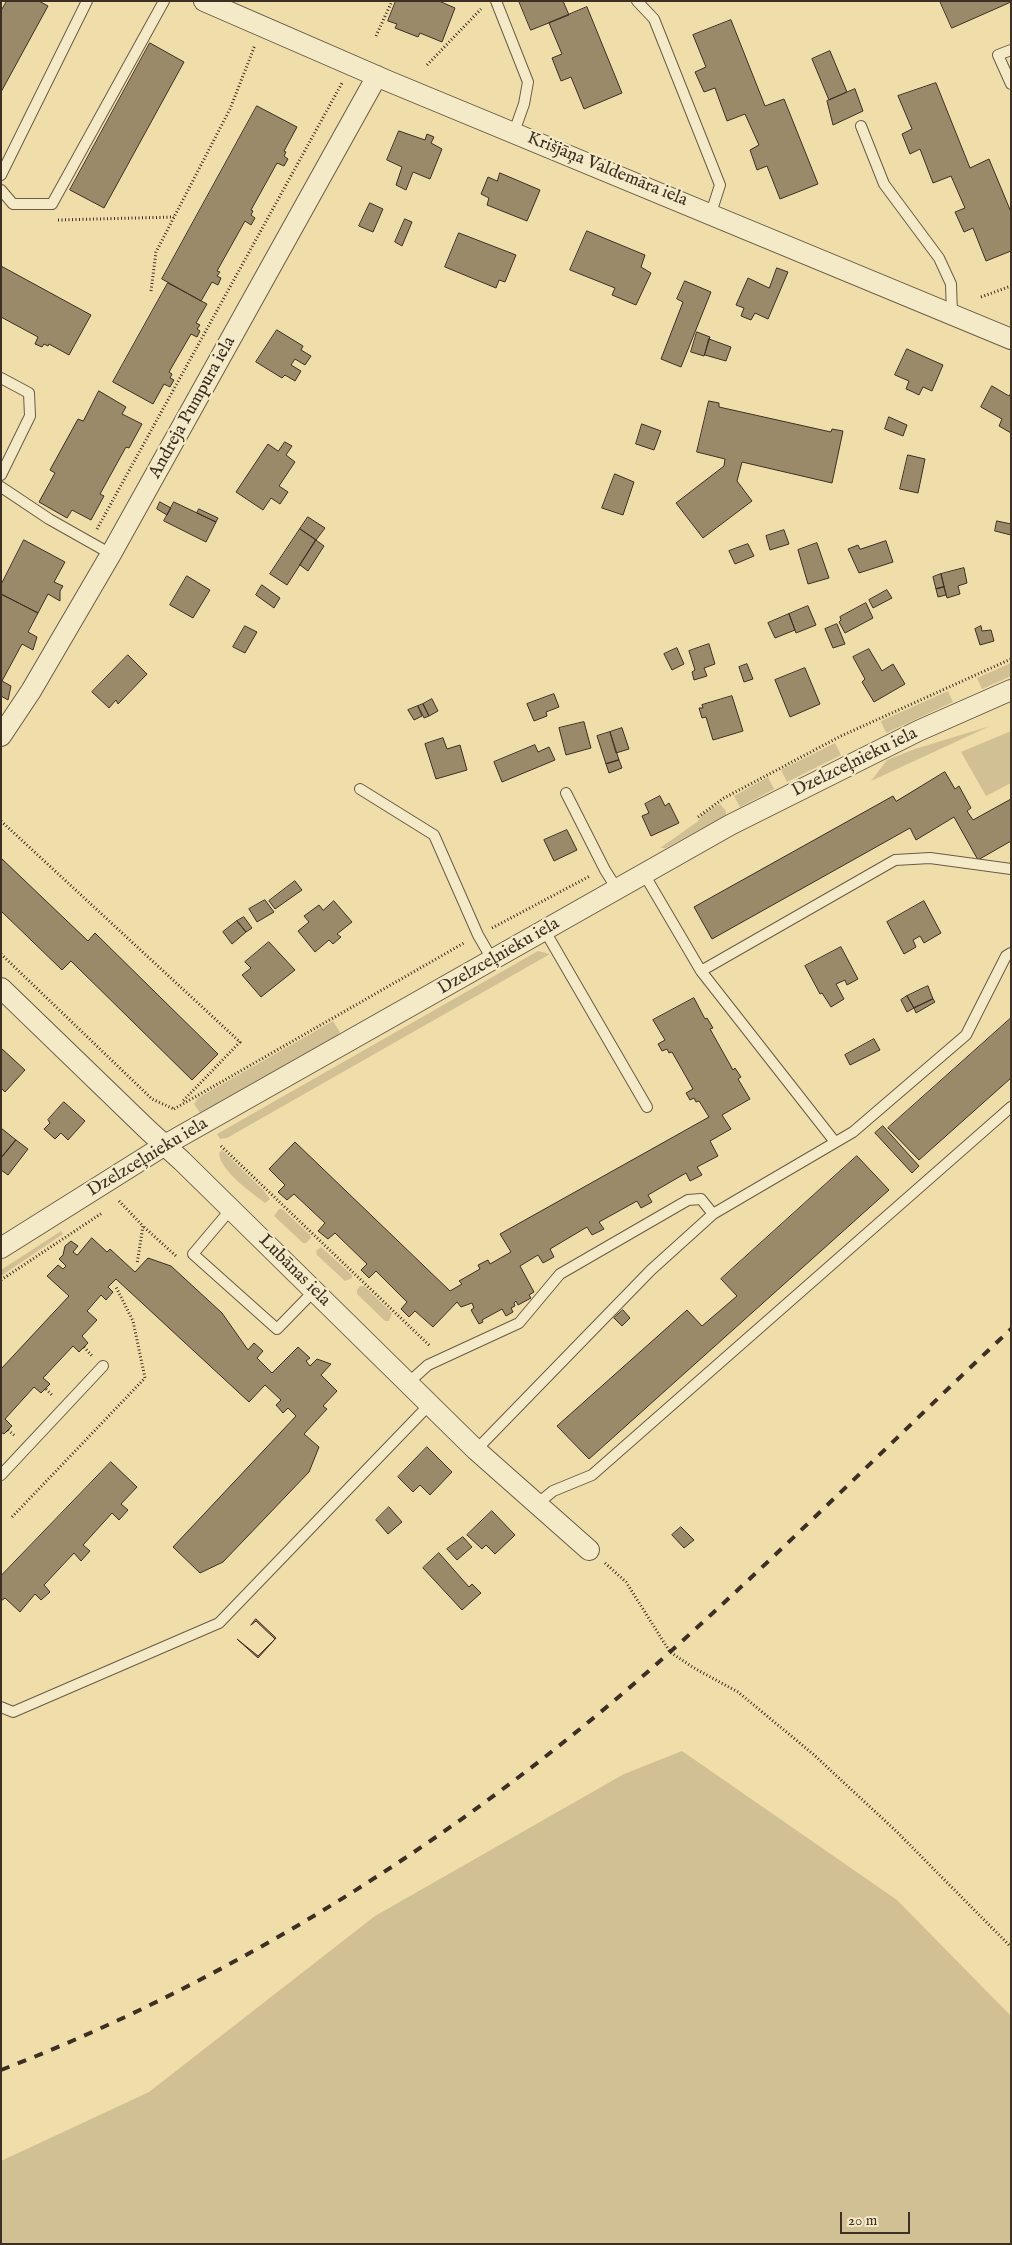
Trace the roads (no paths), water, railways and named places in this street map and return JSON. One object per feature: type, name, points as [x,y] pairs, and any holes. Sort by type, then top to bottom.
[{"type":"street","name":"Krišjāņa Valdemāra iela","points":[[204,1],[377,76],[1011,339]]},
{"type":"street","name":"Andreja Pumpura iela","points":[[1,736],[31,691],[111,554],[377,76]]},
{"type":"street","name":"Dzelzceļnieku iela","points":[[1,1248],[165,1145],[730,825],[918,731],[1011,690]]},
{"type":"street","name":"Lubānas iela","points":[[1,988],[231,1209],[476,1450],[589,1550]]},
{"type":"lane","points":[[1,175],[87,1]]},
{"type":"lane","points":[[1,190],[13,204],[52,204],[164,1]]},
{"type":"lane","points":[[496,1],[528,82],[524,104],[514,132]]},
{"type":"lane","points":[[638,1],[654,19],[720,185],[711,213]]},
{"type":"lane","points":[[1011,50],[998,55],[1011,84]]},
{"type":"lane","points":[[861,126],[884,184],[939,258],[951,284],[952,314]]},
{"type":"lane","points":[[1,378],[29,393],[30,416],[1,475]]},
{"type":"lane","points":[[1,487],[49,519],[111,554]]},
{"type":"lane","points":[[360,789],[434,835],[478,935],[492,961]]},
{"type":"lane","points":[[566,793],[605,870],[617,889]]},
{"type":"lane","points":[[701,971],[895,860],[930,858],[1011,869]]},
{"type":"lane","points":[[644,874],[701,971],[834,1142]]},
{"type":"lane","points":[[544,931],[647,1107]]},
{"type":"lane","points":[[476,1450],[651,1270],[713,1214],[853,1132],[966,1035],[1006,956],[1011,953]]},
{"type":"lane","points":[[537,1504],[553,1491],[592,1475],[1011,1107]]},
{"type":"lane","points":[[408,1383],[428,1365],[519,1323],[560,1274],[688,1200],[701,1199],[713,1214]]},
{"type":"lane","points":[[231,1209],[192,1254],[277,1329],[314,1291]]},
{"type":"lane","points":[[1,1474],[103,1366]]},
{"type":"lane","points":[[1,1707],[13,1712],[219,1623],[430,1404]]},
{"type":"railway","points":[[1,2070],[91,2032],[181,1990],[268,1942],[354,1891],[438,1836],[596,1716],[670,1652],[799,1532],[1011,1329]]}]
